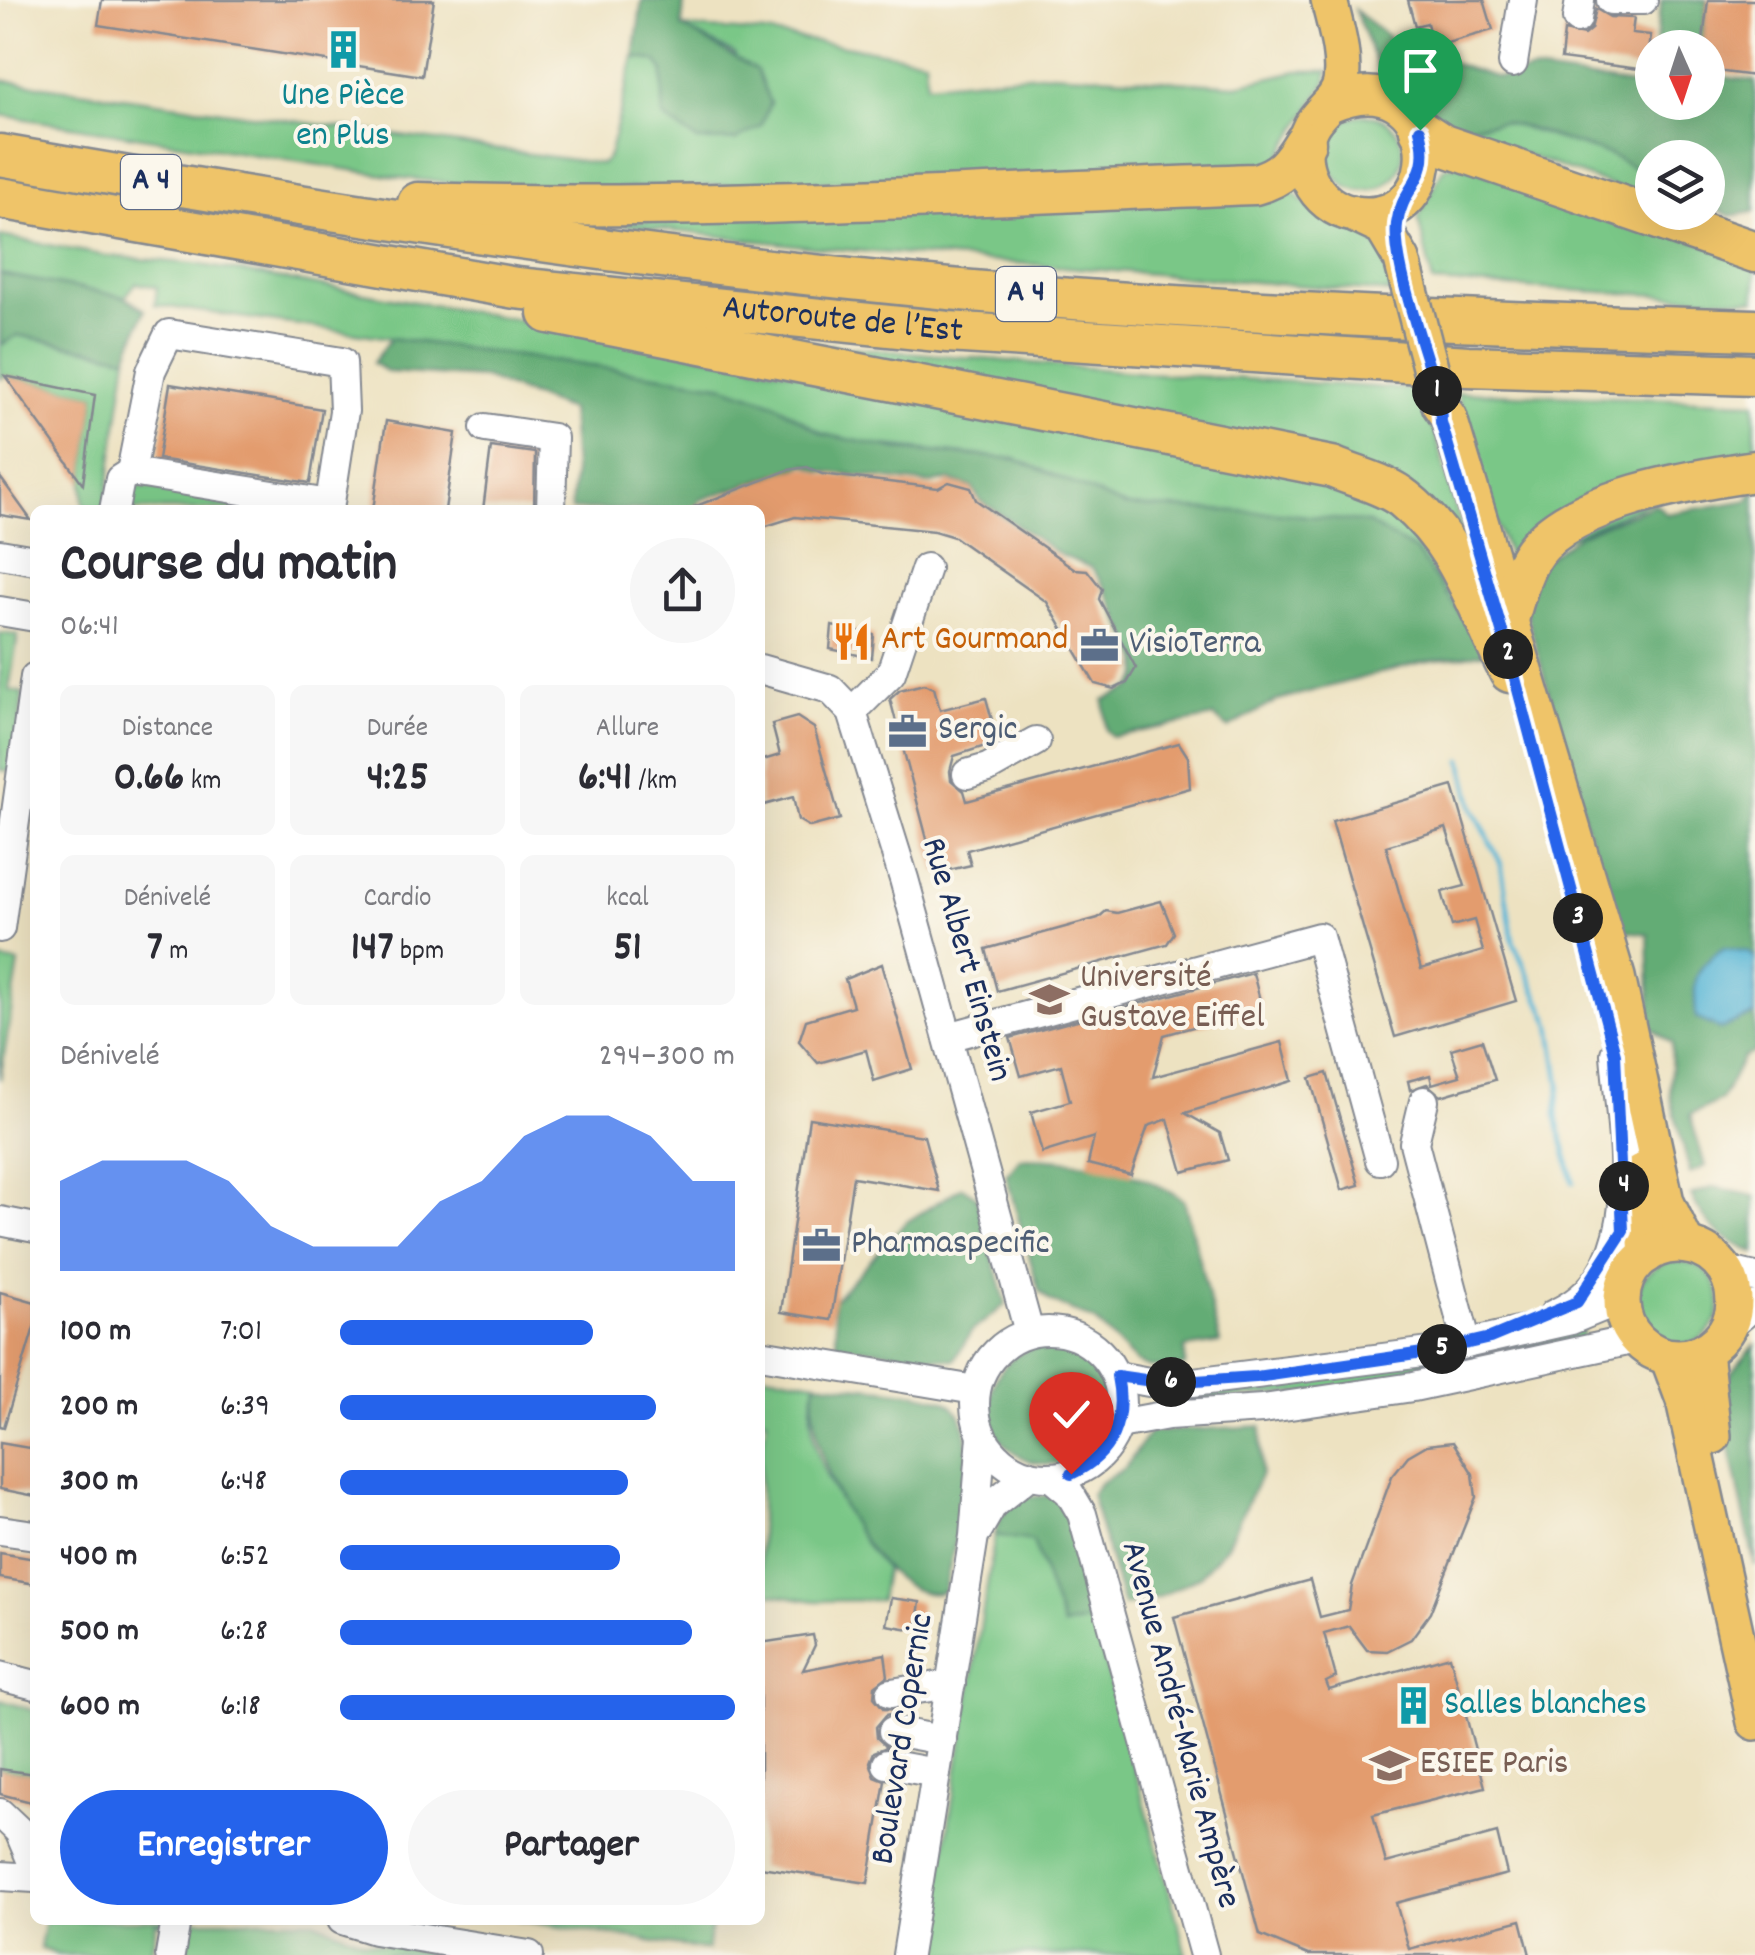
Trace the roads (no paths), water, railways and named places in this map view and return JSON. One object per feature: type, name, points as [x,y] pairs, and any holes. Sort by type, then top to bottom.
[{"type":"highway","points":[[1420,130],[1443,146],[1755,252]]},
{"type":"highway","points":[[301,208],[346,194],[415,202],[578,208],[1255,184],[1276,178],[1292,165],[1305,142]]},
{"type":"highway","name":"Autoroute de l’Est","points":[[0,156],[301,208],[572,248],[949,289],[1262,312],[1755,330]]},
{"type":"highway","name":"Autoroute de l’Est","points":[[0,198],[516,288],[948,332],[1468,366],[1755,375]]},
{"type":"highway","points":[[516,288],[533,309],[1332,468],[1402,496],[1443,537],[1474,588],[1510,672]]},
{"type":"highway","points":[[1509,616],[1534,552],[1571,521],[1647,494],[1755,470]]},
{"type":"main road","points":[[1330,0],[1360,64],[1386,98]]},
{"type":"main road","points":[[1330,0],[1342,67],[1340,84],[1305,142],[1309,179],[1319,195],[1383,228],[1402,260]]},
{"type":"main road","points":[[1330,104],[1367,94],[1386,98],[1400,106],[1420,130],[1425,160],[1397,224],[1402,260],[1440,404],[1441,422],[1635,1129],[1647,1255]]},
{"type":"main road","points":[[1351,214],[1370,215],[1405,200]]},
{"type":"main road","points":[[1440,404],[1449,418],[1617,977],[1666,1202],[1687,1246]]},
{"type":"main road","points":[[1755,1647],[1708,1411],[1716,1340],[1734,1303],[1740,1274],[1687,1246],[1668,1246],[1647,1255],[1629,1274],[1622,1299],[1624,1316],[1636,1339],[1668,1356],[1684,1400],[1755,1722]]},
{"type":"main road","points":[[1668,1356],[1716,1340]]},
{"type":"street","points":[[1513,63],[1523,0]]},
{"type":"street","points":[[1611,0],[1643,0]]},
{"type":"street","points":[[131,472],[150,371],[169,334],[342,362],[344,411],[331,505]]},
{"type":"street","points":[[485,428],[553,438],[551,505]]},
{"type":"street","points":[[115,505],[120,479],[131,472],[325,505]]},
{"type":"street","points":[[0,554],[30,559]]},
{"type":"street","points":[[765,670],[830,689],[852,712],[892,673],[926,568]]},
{"type":"street","points":[[0,611],[30,616]]},
{"type":"street","name":"Rue Albert Einstein","points":[[852,712],[948,1037],[1029,1332]]},
{"type":"street","points":[[0,928],[30,713]]},
{"type":"street","points":[[967,774],[988,768],[1036,741]]},
{"type":"street","points":[[948,1037],[1319,937],[1380,1160]]},
{"type":"street","points":[[1478,1341],[1577,1302],[1623,1231],[1615,1054]]},
{"type":"street","points":[[1424,1101],[1414,1144],[1478,1341]]},
{"type":"street","points":[[0,1221],[30,1227]]},
{"type":"street","points":[[1117,1376],[1166,1383],[1256,1377],[1478,1341],[1589,1314],[1622,1299]]},
{"type":"street","points":[[1716,1340],[1755,1305]]},
{"type":"street","points":[[1056,1330],[1082,1337],[1103,1354],[1117,1376],[1122,1400],[1119,1424],[1106,1449],[1086,1467],[1041,1476],[1010,1467],[982,1436],[974,1414],[975,1390],[994,1353],[1029,1332],[1056,1330]]},
{"type":"street","points":[[1119,1424],[1168,1415],[1263,1410],[1413,1386],[1636,1339]]},
{"type":"street","points":[[765,1355],[975,1390]]},
{"type":"street","name":"Boulevard Copernic","points":[[907,1955],[974,1536],[982,1436]]},
{"type":"street","name":"Avenue André-Marie Ampère","points":[[1082,1514],[1086,1467]]},
{"type":"street","name":"Boulevard Copernic","points":[[974,1536],[993,1504],[1041,1476]]},
{"type":"street","name":"Avenue André-Marie Ampère","points":[[1041,1476],[1069,1492],[1082,1514],[1204,1955]]},
{"type":"street","points":[[0,1530],[30,1534]]},
{"type":"street","points":[[0,1676],[30,1684]]},
{"type":"street","points":[[891,1693],[951,1684]]},
{"type":"street","points":[[893,1731],[942,1740]]},
{"type":"street","points":[[888,1764],[936,1773]]},
{"type":"street","points":[[0,1813],[19,1831],[30,1857]]},
{"type":"street","points":[[0,1876],[30,1878]]},
{"type":"street","points":[[170,1955],[175,1925]]},
{"type":"street","points":[[391,1925],[431,1929],[529,1955]]},
{"type":"water","points":[[1724,948],[1749,952],[1755,958],[1755,1015],[1720,1029],[1696,1018],[1695,985],[1705,963]]},
{"type":"waterway","points":[[1462,760],[1473,807],[1501,864],[1513,941],[1551,1025],[1560,1085],[1556,1114],[1573,1182]]},
{"type":"place","name":"Une Pièce en Plus","points":[[343,50]]},
{"type":"place","name":"Art Gourmand","points":[[851,641]]},
{"type":"place","name":"VisioTerra","points":[[1099,645]]},
{"type":"place","name":"Sergic","points":[[908,731]]},
{"type":"place","name":"Université Gustave Eiffel","points":[[1050,999]]},
{"type":"place","name":"Pharmaspecific","points":[[821,1245]]},
{"type":"place","name":"Salles blanches","points":[[1414,1706]]},
{"type":"place","name":"ESIEE Paris","points":[[1390,1765]]}]
